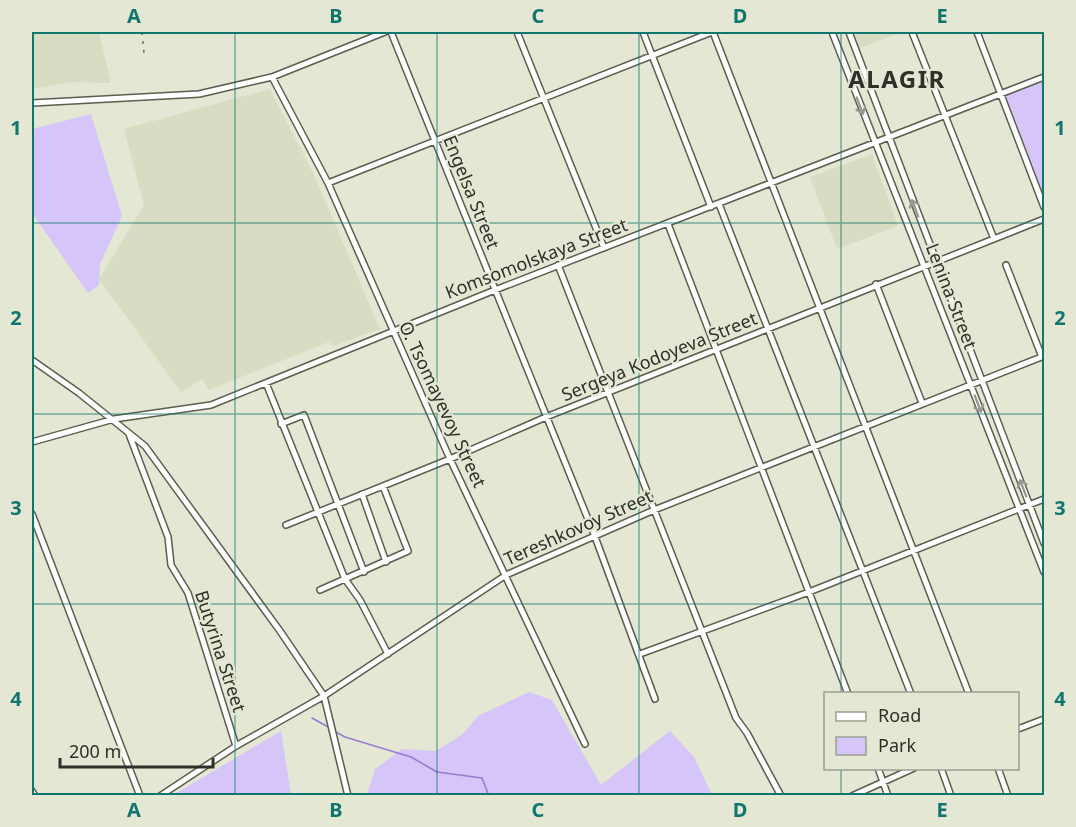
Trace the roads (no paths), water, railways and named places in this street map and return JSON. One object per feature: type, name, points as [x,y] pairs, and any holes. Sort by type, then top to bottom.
[{"type":"street","points":[[32,103],[199,94],[272,77],[385,32]]},
{"type":"street","name":"Engelsa Street","points":[[392,32],[594,534],[655,699]]},
{"type":"street","points":[[517,32],[604,248]]},
{"type":"street","points":[[643,32],[711,207]]},
{"type":"street","points":[[328,183],[712,32],[969,692]]},
{"type":"street","name":"Lenina Street","points":[[832,32],[1044,572]]},
{"type":"street","name":"Lenina Street","points":[[849,32],[1044,543]]},
{"type":"street","points":[[912,32],[994,239]]},
{"type":"street","points":[[977,32],[1044,207]]},
{"type":"street","name":"O. Tsomayevoy Street","points":[[272,77],[328,183],[450,459],[585,744]]},
{"type":"street","name":"Komsomolskaya Street","points":[[32,442],[114,419],[211,405],[558,265],[1044,77]]},
{"type":"street","points":[[719,204],[911,692]]},
{"type":"street","name":"Sergeya Kodoyeva Street","points":[[286,525],[450,459],[546,417],[1044,219]]},
{"type":"street","points":[[668,224],[759,467],[848,692]]},
{"type":"street","points":[[558,265],[736,718],[747,733],[781,795]]},
{"type":"street","points":[[1006,265],[1043,357]]},
{"type":"street","points":[[876,284],[922,404]]},
{"type":"street","name":"Tereshkovoy Street","points":[[160,795],[236,746],[324,696],[506,575],[594,534],[759,467],[1043,357]]},
{"type":"street","points":[[32,360],[114,419],[145,446],[280,631],[324,696],[348,795]]},
{"type":"street","points":[[266,383],[316,513],[345,579],[360,600],[388,654]]},
{"type":"street","points":[[281,424],[304,415],[364,572]]},
{"type":"street","name":"Butyrina Street","points":[[128,432],[168,537],[171,565],[188,592],[236,746]]},
{"type":"street","points":[[320,590],[408,551],[383,486]]},
{"type":"street","points":[[362,494],[386,562]]},
{"type":"street","points":[[639,654],[809,592],[1044,500]]},
{"type":"street","points":[[32,513],[140,795]]},
{"type":"street","points":[[1019,728],[1044,719]]},
{"type":"street","points":[[879,770],[888,795]]},
{"type":"street","points":[[852,795],[909,770]]},
{"type":"street","points":[[942,770],[951,795]]},
{"type":"street","points":[[999,770],[1008,795]]},
{"type":"street","points":[[32,791],[35,795]]},
{"type":"waterway","points":[[312,718],[330,728]]},
{"type":"waterway","points":[[334,731],[345,737],[411,757],[437,772],[482,778],[489,796]]},
{"type":"railway","points":[[142,32],[144,53]]},
{"type":"district","name":"ALAGIR","points":[[897,78]]}]
